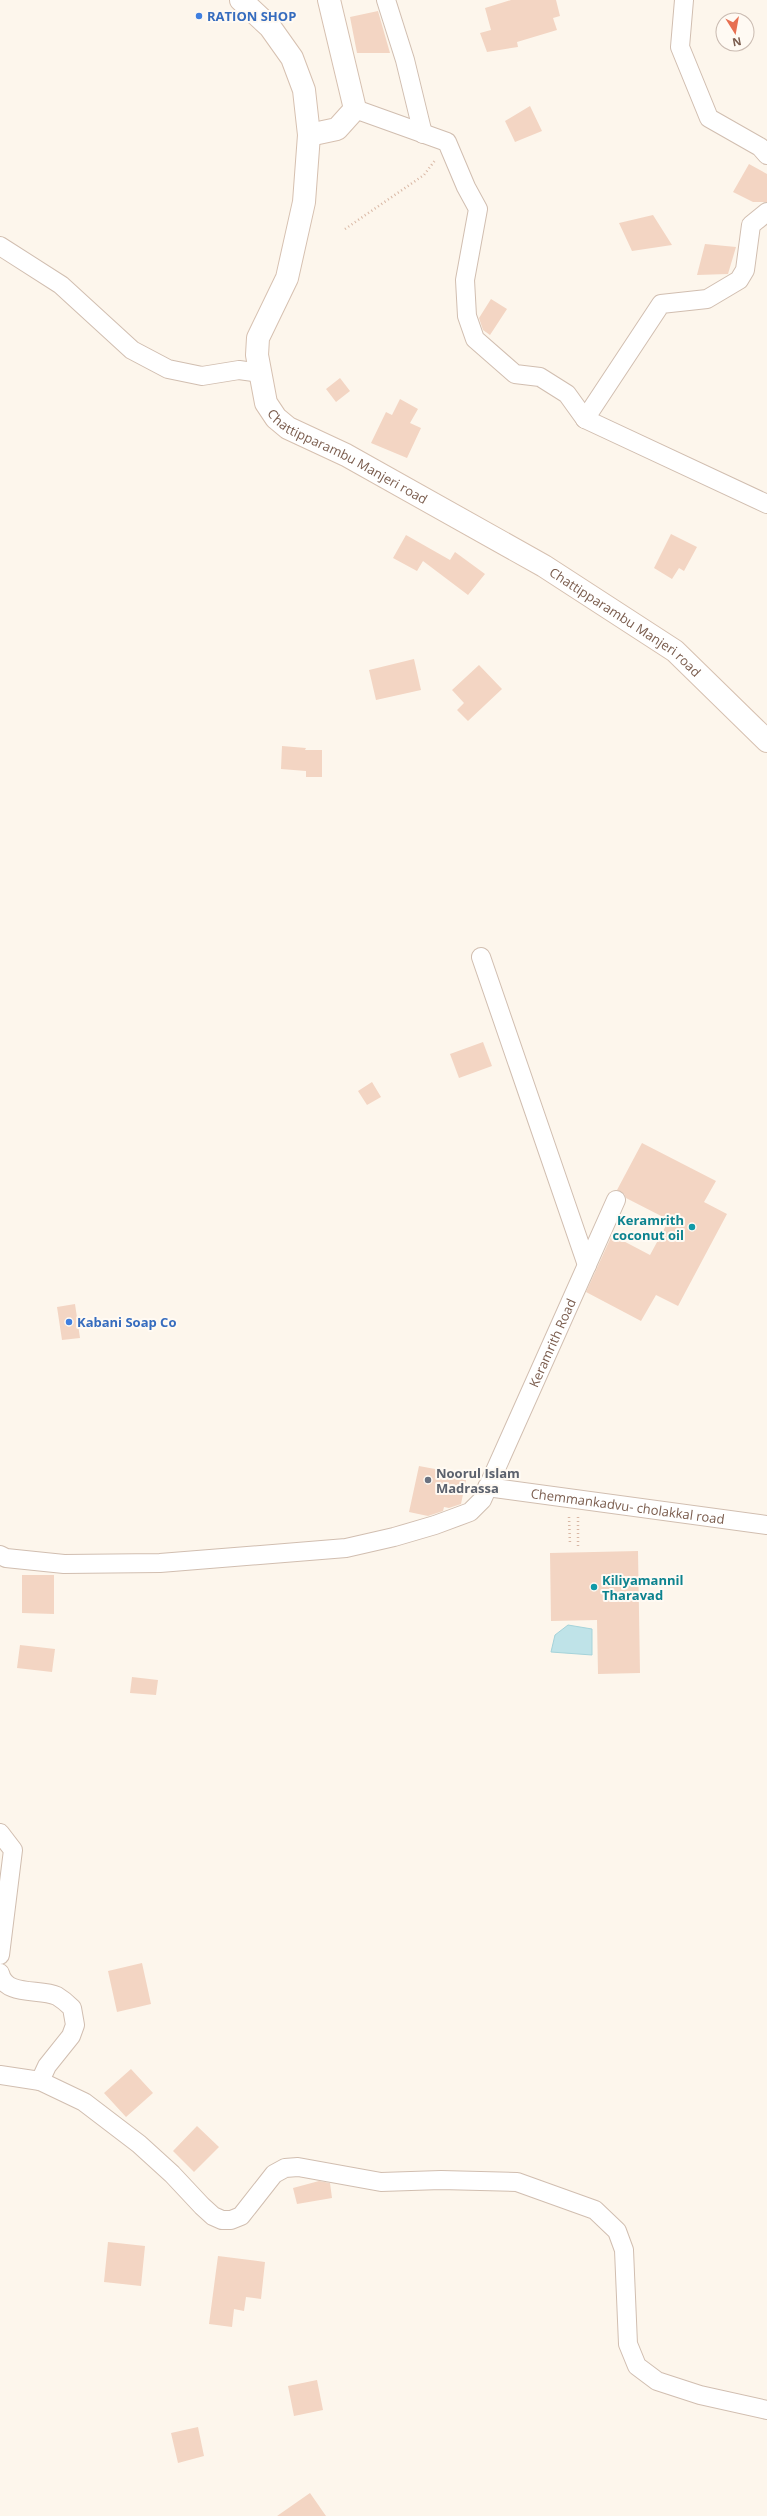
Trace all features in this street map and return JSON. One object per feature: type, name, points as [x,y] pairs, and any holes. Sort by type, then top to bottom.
[{"type":"main road","name":"Chattipparambu Manjeri road","points":[[241,0],[270,27],[292,58],[304,90],[309,135],[304,202],[287,278],[258,338],[260,373],[266,403],[276,418],[288,428],[346,455],[544,566],[675,651],[767,740]]},
{"type":"main road","points":[[309,135],[337,129],[355,109],[329,0]]},
{"type":"street","points":[[386,0],[405,60],[424,134]]},
{"type":"street","points":[[684,0],[680,47],[709,118],[760,148],[767,155]]},
{"type":"street","points":[[355,109],[448,142],[466,187],[478,209],[465,280],[467,316],[475,339],[515,374],[540,377],[567,394],[585,419],[767,504]]},
{"type":"street","points":[[585,419],[661,304],[707,299],[739,280],[746,270],[751,224],[767,212]]},
{"type":"street","points":[[0,246],[61,286],[132,350],[168,368],[202,376],[239,370],[260,373]]},
{"type":"street","points":[[481,957],[587,1266]]},
{"type":"street","name":"Keramrith Road","points":[[487,1487],[616,1200]]},
{"type":"street","points":[[0,1555],[6,1558],[79,1564],[160,1563],[244,1554],[346,1548],[394,1537],[470,1512],[482,1500],[487,1487]]},
{"type":"street","name":"Chemmankadvu- cholakkal road","points":[[487,1487],[767,1525]]},
{"type":"street","points":[[0,1833],[12,1850],[0,1955]]},
{"type":"street","points":[[0,1973],[1,1978],[9,1987],[57,1996],[72,2008],[75,2025],[71,2036],[47,2066],[40,2082]]},
{"type":"street","points":[[0,2075],[40,2082],[84,2102],[139,2144],[213,2216],[222,2220],[231,2220],[241,2216],[274,2174],[285,2168],[298,2167],[381,2182],[441,2180],[517,2182],[595,2210],[617,2231],[624,2250],[628,2344],[637,2366],[657,2381],[700,2395],[767,2410]]},
{"type":"path","points":[[345,229],[424,175],[448,142]]},
{"type":"path","points":[[570,1544],[574,1499]]},
{"type":"path","points":[[574,1499],[578,1546]]},
{"type":"water","points":[[568,1625],[592,1629],[592,1655],[551,1652],[555,1635]]},
{"type":"building","points":[[511,0],[556,0],[560,16],[553,18],[557,30],[517,42],[518,47],[487,52],[480,33],[491,30],[485,8]]},
{"type":"building","points":[[378,11],[390,53],[357,53],[350,17]]},
{"type":"building","points":[[530,106],[542,131],[515,142],[505,121]]},
{"type":"building","points":[[749,164],[767,174],[767,202],[753,202],[733,192]]},
{"type":"building","points":[[653,215],[672,245],[632,251],[619,223]]},
{"type":"building","points":[[705,244],[736,247],[728,274],[697,275]]},
{"type":"building","points":[[491,299],[507,309],[490,335],[483,330],[479,318]]},
{"type":"building","points":[[340,378],[350,391],[336,402],[326,389]]},
{"type":"building","points":[[400,399],[418,409],[410,423],[421,428],[407,458],[371,443],[386,412],[392,415]]},
{"type":"building","points":[[671,534],[697,547],[684,571],[679,568],[672,579],[654,568]]},
{"type":"building","points":[[406,535],[450,560],[455,552],[485,574],[468,595],[423,561],[417,571],[393,558]]},
{"type":"building","points":[[414,659],[421,690],[376,700],[369,670]]},
{"type":"building","points":[[479,665],[502,689],[468,721],[457,710],[464,703],[452,690]]},
{"type":"building","points":[[282,746],[306,748],[305,750],[322,750],[322,777],[306,777],[306,771],[281,769]]},
{"type":"building","points":[[483,1042],[492,1066],[459,1078],[450,1054]]},
{"type":"building","points":[[372,1082],[381,1097],[367,1105],[358,1091]]},
{"type":"building","name":"Keramrith coconut oil","points":[[642,1143],[716,1181],[704,1202],[727,1214],[678,1306],[656,1295],[641,1321],[586,1292],[612,1235],[650,1255],[669,1220],[626,1198],[624,1194],[617,1190]]},
{"type":"building","name":"Kabani Soap Co","points":[[75,1304],[80,1338],[62,1340],[57,1307]]},
{"type":"building","points":[[419,1466],[467,1475],[461,1504],[449,1508],[444,1507],[443,1511],[428,1516],[409,1512]]},
{"type":"building","name":"Kiliyamannil Tharavad","points":[[638,1551],[640,1673],[598,1674],[597,1620],[551,1621],[550,1553]]},
{"type":"building","points":[[22,1575],[54,1575],[54,1614],[22,1613]]},
{"type":"building","points":[[20,1645],[55,1649],[52,1672],[17,1668]]},
{"type":"building","points":[[132,1677],[158,1680],[156,1695],[130,1693]]},
{"type":"building","points":[[142,1963],[151,2004],[117,2012],[108,1971]]},
{"type":"building","points":[[131,2069],[153,2093],[126,2117],[104,2093]]},
{"type":"building","points":[[197,2126],[219,2147],[194,2172],[173,2151]]},
{"type":"building","points":[[319,2181],[330,2183],[332,2198],[297,2204],[293,2188]]},
{"type":"building","points":[[108,2242],[145,2246],[141,2286],[104,2282]]},
{"type":"building","points":[[218,2256],[265,2262],[261,2299],[246,2297],[244,2311],[234,2309],[232,2327],[209,2324]]},
{"type":"building","points":[[317,2380],[323,2410],[294,2416],[288,2386]]},
{"type":"building","points":[[198,2427],[204,2456],[178,2463],[171,2433]]},
{"type":"building","points":[[310,2493],[326,2516],[277,2516]]},
{"type":"place","name":"RATION SHOP","points":[[199,16]]},
{"type":"place","name":"Keramrith coconut oil","points":[[692,1227]]},
{"type":"place","name":"Kabani Soap Co","points":[[69,1322]]},
{"type":"place","name":"Noorul Islam Madrassa","points":[[428,1480]]},
{"type":"place","name":"Kiliyamannil Tharavad","points":[[594,1587]]}]
